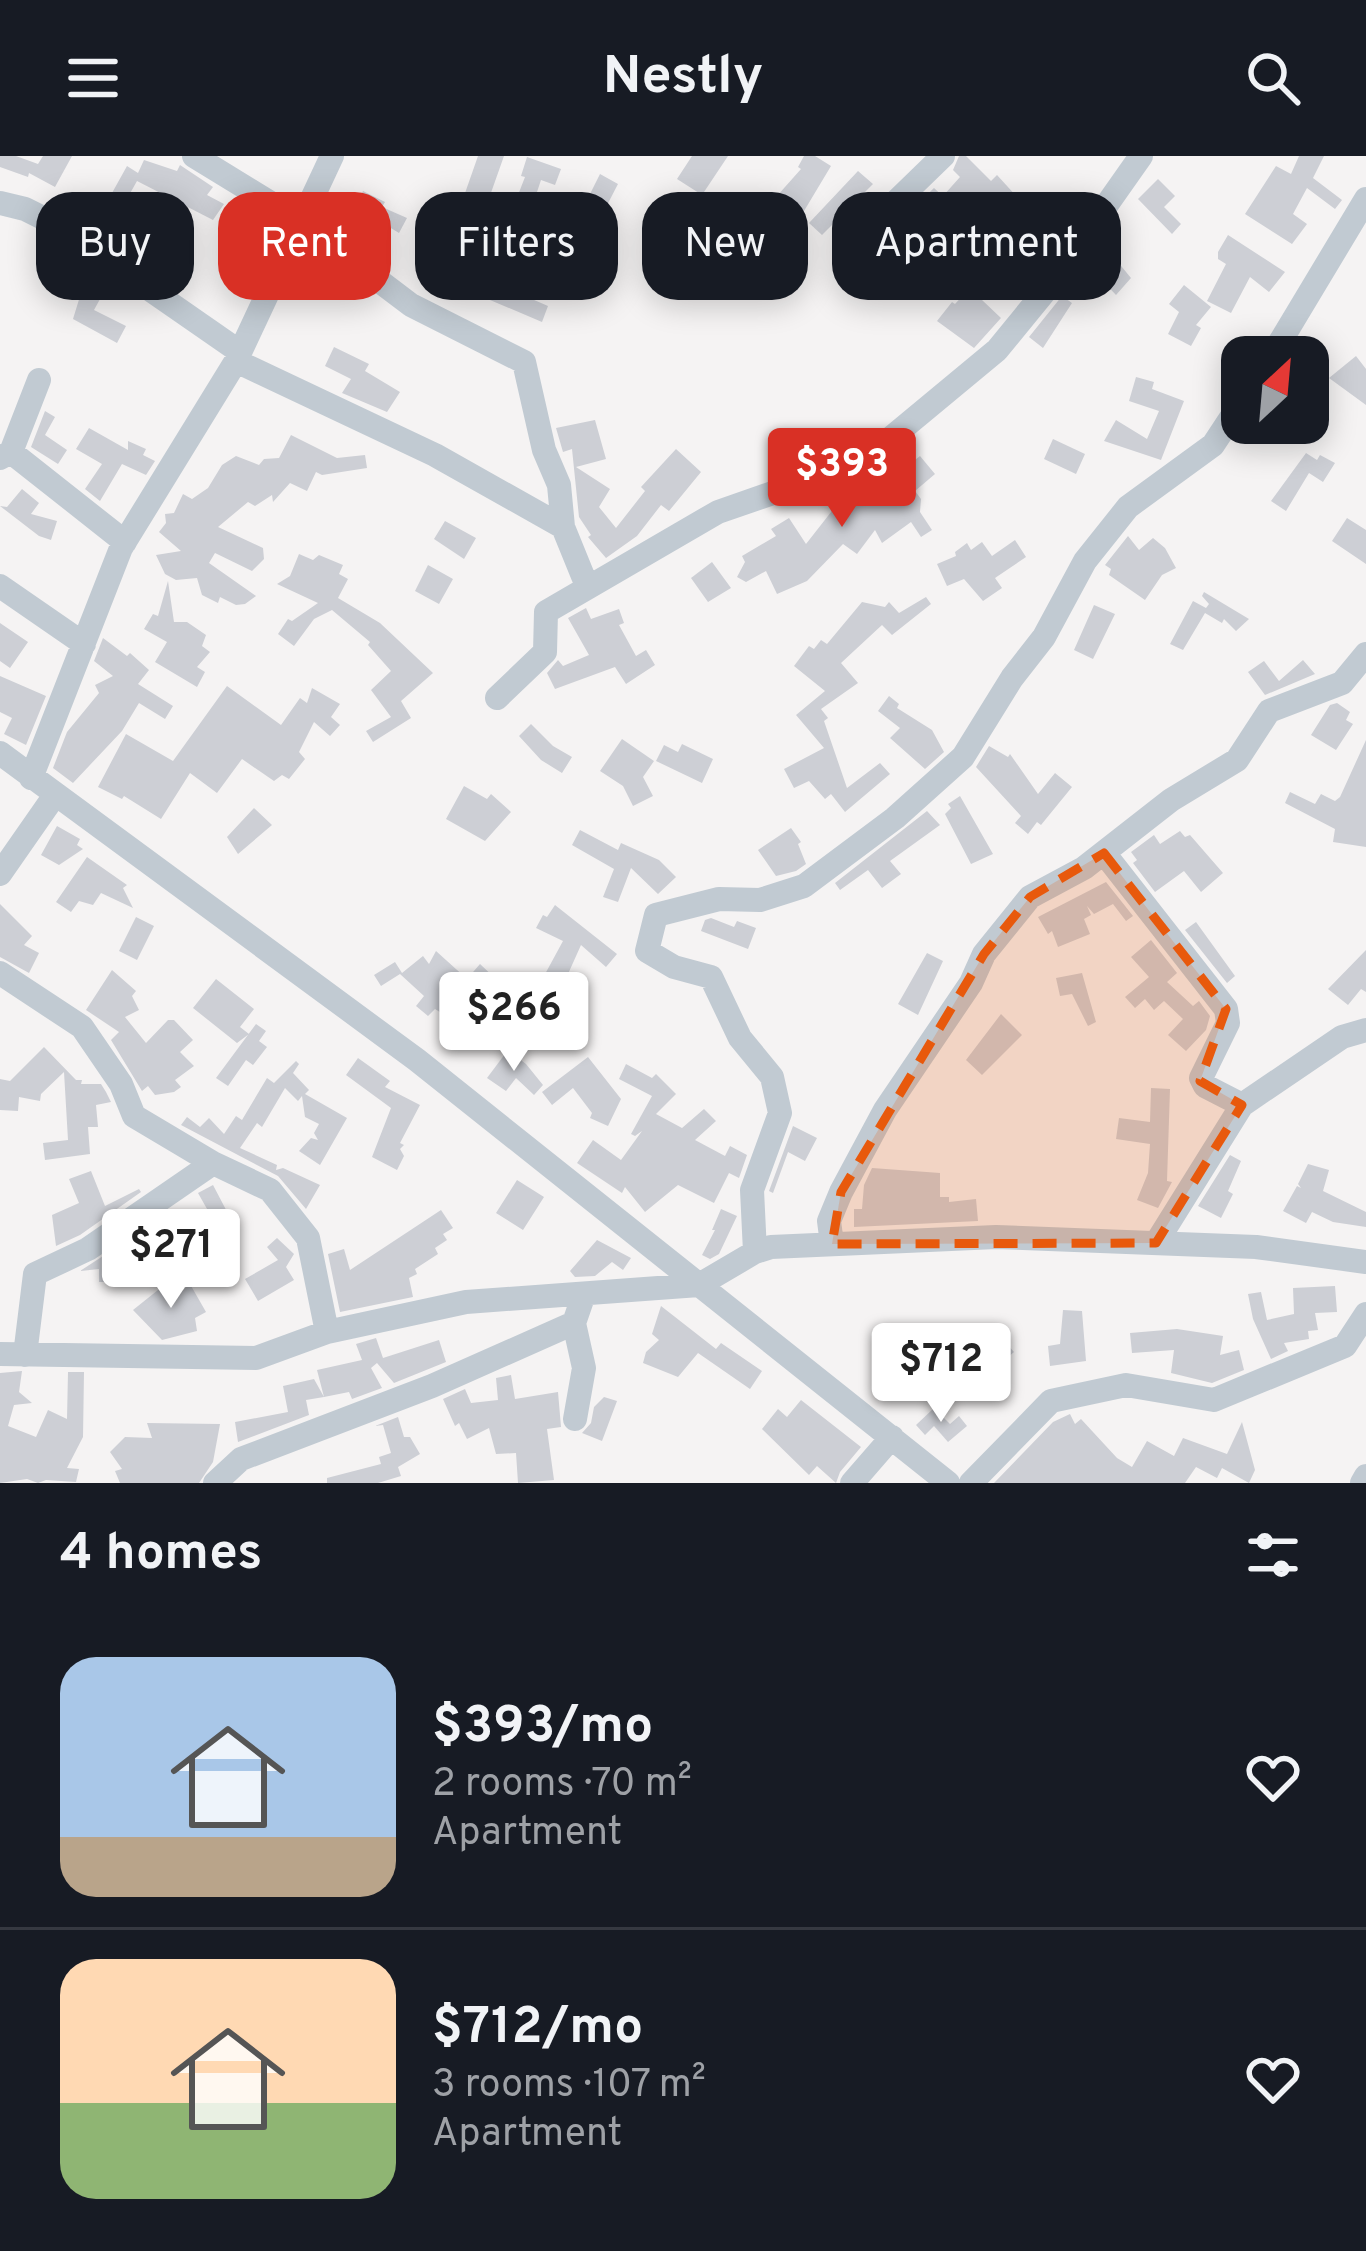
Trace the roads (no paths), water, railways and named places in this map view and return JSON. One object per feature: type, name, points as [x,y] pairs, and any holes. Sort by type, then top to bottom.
[{"type":"street","points":[[194,156],[253,192]]},
{"type":"street","points":[[314,192],[332,156]]},
{"type":"street","points":[[906,192],[943,156]]},
{"type":"street","points":[[497,698],[545,652],[546,612],[718,512],[862,462],[997,350],[1051,284],[1141,156]]},
{"type":"street","points":[[1284,336],[1366,199]]},
{"type":"street","points":[[0,203],[57,225],[238,356],[435,455],[562,527]]},
{"type":"street","points":[[391,289],[412,305],[524,362],[544,450],[559,485],[562,527],[587,586]]},
{"type":"street","points":[[32,778],[125,542],[238,356],[264,300]]},
{"type":"street","points":[[39,380],[5,455],[125,542]]},
{"type":"street","points":[[755,1252],[752,1190],[780,1113],[772,1077],[740,1038],[711,976],[674,967],[647,951],[656,915],[719,899],[760,900],[804,886],[895,818],[963,757],[1012,678],[1045,637],[1085,561],[1128,507],[1213,445],[1221,433]]},
{"type":"street","points":[[0,586],[84,644]]},
{"type":"street","points":[[832,1244],[829,1222],[885,1110],[970,983],[984,954],[1030,897],[1084,868],[1171,800],[1237,760],[1269,711],[1342,683],[1366,654]]},
{"type":"street","points":[[0,752],[417,1060],[948,1483]]},
{"type":"street","points":[[0,874],[55,795]]},
{"type":"street","points":[[1104,853],[1226,1009],[1228,1023],[1201,1078],[1205,1086],[1242,1105]]},
{"type":"street","points":[[0,973],[82,1027],[121,1084],[134,1116],[212,1163],[270,1190],[308,1238],[327,1332]]},
{"type":"street","points":[[1156,1243],[1242,1105],[1342,1037],[1366,1030]]},
{"type":"street","points":[[212,1163],[88,1249],[35,1274],[12,1354],[256,1358],[327,1332],[466,1302],[699,1285],[771,1247],[996,1237],[1256,1247],[1366,1262]]},
{"type":"street","points":[[575,1419],[584,1368],[574,1323],[584,1294]]},
{"type":"street","points":[[971,1483],[1051,1401],[1126,1385],[1214,1400],[1345,1346],[1366,1314]]},
{"type":"street","points":[[214,1483],[574,1323]]},
{"type":"street","points":[[852,1483],[892,1437]]}]
